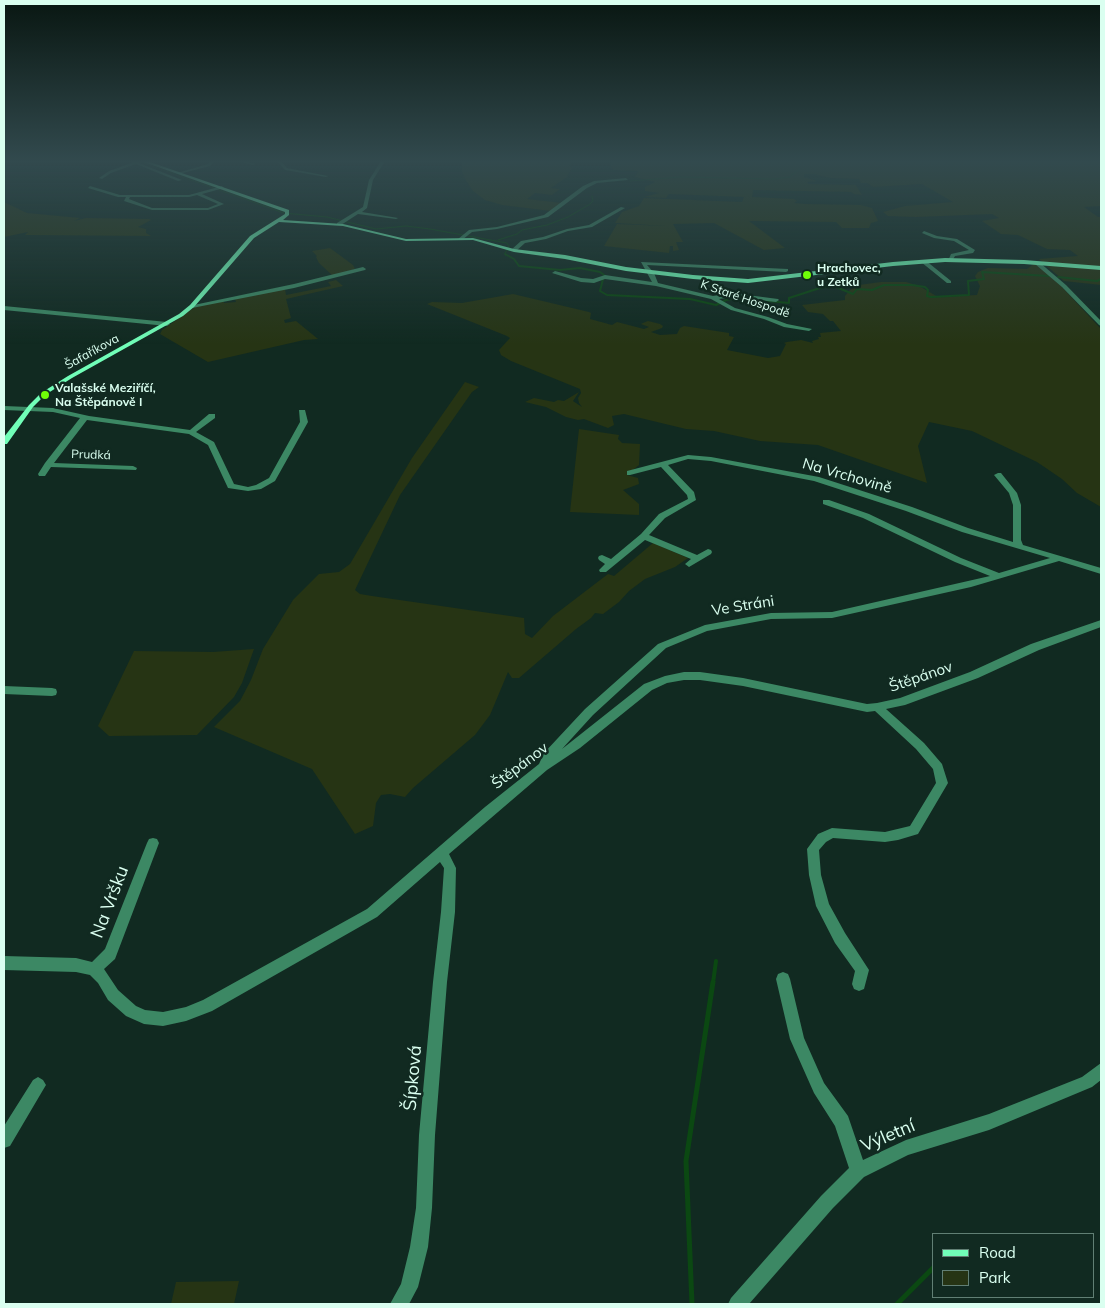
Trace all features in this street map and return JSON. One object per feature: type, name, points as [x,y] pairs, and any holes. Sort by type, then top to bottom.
[{"type":"street","name":"Šafaříkova","points":[[4,442],[28,409],[55,385],[182,315],[252,237],[276,222]]},
{"type":"street","points":[[286,222],[301,224],[341,222]]},
{"type":"street","points":[[342,222],[406,240],[462,237],[510,249],[565,256],[626,270],[748,281],[923,261],[1037,262],[1100,267]]},
{"type":"street","points":[[462,237],[471,231],[497,228],[521,222]]},
{"type":"street","points":[[510,249],[523,242],[539,240],[566,230],[590,226],[597,222]]},
{"type":"street","points":[[924,232],[936,237],[955,240],[972,250],[971,252],[953,255],[950,260]]},
{"type":"street","points":[[923,261],[949,282]]},
{"type":"street","points":[[1037,262],[1064,286],[1101,324]]},
{"type":"street","points":[[656,284],[652,273],[643,263],[786,270]]},
{"type":"street","points":[[192,306],[294,286],[363,269]]},
{"type":"street","name":"K Staré Hospodě","points":[[555,273],[581,280],[594,281],[603,277],[656,284],[718,301],[786,326],[810,329]]},
{"type":"street","points":[[718,301],[732,295],[776,300]]},
{"type":"street","points":[[4,308],[12,304]]},
{"type":"street","points":[[4,308],[167,324]]},
{"type":"street","points":[[4,408],[56,411],[191,432],[210,444],[231,486],[243,488],[258,487],[272,479],[304,422],[302,412]]},
{"type":"street","points":[[191,432],[212,416]]},
{"type":"street","points":[[42,474],[85,417]]},
{"type":"street","name":"Na Vrchovině","points":[[630,474],[680,458],[695,457],[816,479],[909,509],[965,530],[1101,571]]},
{"type":"street","points":[[603,570],[644,536],[662,516],[690,502],[691,494],[662,463]]},
{"type":"street","name":"Prudká","points":[[48,465],[135,466],[126,477]]},
{"type":"street","points":[[998,475],[1013,493],[1017,505],[1017,540],[1019,546]]},
{"type":"street","points":[[826,502],[866,516],[958,560],[999,576]]},
{"type":"street","points":[[644,536],[693,561],[708,552]]},
{"type":"street","points":[[602,558],[612,563]]},
{"type":"street","name":"Ve Stráni","points":[[543,767],[548,756],[589,712],[662,646],[681,637],[705,628],[771,616],[832,615],[999,576],[1060,558]]},
{"type":"street","name":"Štěpánov","points":[[94,969],[103,978],[113,995],[131,1012],[144,1017],[163,1019],[186,1014],[207,1006],[372,913],[489,811],[543,767],[576,745],[648,687],[665,680],[684,676],[700,676],[743,682],[866,708],[877,707],[901,702],[974,675],[1035,647],[1101,623]]},
{"type":"street","points":[[4,690],[52,692]]},
{"type":"street","points":[[859,984],[862,970],[840,938],[822,906],[815,875],[813,849],[822,838],[832,833],[885,837],[914,830],[942,783],[938,766],[899,725],[877,707]]},
{"type":"street","name":"Na Vršku","points":[[94,969],[110,954],[153,843]]},
{"type":"street","name":"Šípková","points":[[399,1304],[409,1288],[419,1247],[424,1208],[427,1135],[448,912],[450,868],[442,853]]},
{"type":"street","points":[[4,963],[76,965],[94,969]]},
{"type":"street","points":[[783,978],[796,1040],[819,1088],[842,1122],[858,1171]]},
{"type":"street","name":"Výletní","points":[[736,1304],[827,1202],[858,1171],[906,1148],[989,1122],[1087,1082],[1101,1071]]},
{"type":"street","points":[[4,1140],[38,1085]]},
{"type":"green space","points":[[4,222],[147,222],[138,227],[146,229],[146,233],[151,236],[25,235],[28,232],[4,237]]},
{"type":"green space","points":[[750,222],[785,248],[764,250],[714,223],[673,224],[683,242],[676,242],[679,250],[673,251],[673,246],[670,246],[669,253],[604,246],[617,224],[667,226],[615,223]]},
{"type":"green space","points":[[836,222],[874,222],[871,223],[869,228],[842,228]]},
{"type":"green space","points":[[984,222],[1101,222],[1101,285],[1064,281],[1039,259],[1078,256],[1070,250],[1047,249],[1018,235],[1001,234]]},
{"type":"green space","points":[[330,248],[353,265],[355,269],[333,276],[319,263],[317,256],[312,251]]},
{"type":"green space","points":[[1035,263],[1060,285],[1101,329],[1101,507],[1077,493],[1062,479],[1037,462],[972,431],[929,422],[918,446],[927,483],[818,445],[760,441],[714,431],[686,429],[624,414],[612,416],[614,425],[608,428],[584,419],[578,420],[566,417],[546,407],[525,402],[534,398],[554,402],[558,400],[564,401],[579,392],[573,401],[582,407],[578,398],[581,393],[580,389],[511,361],[501,355],[499,350],[510,338],[507,336],[427,304],[432,302],[462,303],[513,294],[589,312],[591,313],[590,319],[612,325],[617,322],[644,329],[649,327],[641,324],[648,321],[660,324],[663,326],[662,328],[651,332],[660,335],[677,334],[680,328],[684,326],[729,333],[729,336],[734,337],[727,350],[768,358],[780,356],[786,344],[784,343],[801,340],[813,343],[812,341],[821,337],[820,333],[841,331],[833,321],[830,321],[823,314],[808,312],[802,305],[845,300],[845,296],[850,290],[859,285],[881,282],[906,282],[919,286],[938,297],[977,295],[980,286],[975,276],[978,272],[988,268],[1027,269]]},
{"type":"green space","points":[[336,280],[343,286],[286,299],[291,318],[284,320],[285,323],[296,321],[318,339],[304,340],[208,362],[160,334],[162,330],[195,307],[223,300],[224,303],[236,302],[235,298],[285,289],[286,295],[331,286],[328,282]]},
{"type":"green space","points":[[465,382],[479,387],[472,392],[400,495],[355,590],[360,594],[524,618],[525,634],[532,638],[553,616],[608,574],[614,576],[653,543],[688,558],[675,567],[645,579],[603,614],[595,613],[519,678],[512,678],[508,672],[490,715],[475,735],[405,797],[390,794],[381,795],[376,803],[373,826],[355,834],[312,769],[214,727],[240,701],[251,680],[263,649],[293,600],[319,574],[339,572],[350,564],[412,458]]},
{"type":"green space","points":[[579,429],[619,435],[618,439],[622,443],[640,444],[639,465],[627,475],[638,478],[639,484],[623,490],[639,504],[639,515],[570,512]]},
{"type":"green space","points":[[254,649],[242,683],[234,697],[197,735],[109,736],[98,726],[134,651],[213,652]]},
{"type":"green space","points":[[239,1281],[234,1304],[171,1304],[176,1282]]},
{"type":"waterway","points":[[348,222],[376,229],[406,226],[430,229],[507,243],[509,247],[505,254]]},
{"type":"waterway","points":[[498,240],[517,234],[522,230],[555,222]]},
{"type":"waterway","points":[[505,254],[514,259],[519,266],[560,270],[580,268],[600,272],[604,275],[600,291],[607,295],[690,299],[716,305],[726,300],[737,298],[789,303],[789,298],[823,287],[836,287],[853,294],[857,289],[872,290],[884,285],[912,285],[925,287],[928,290],[927,296],[931,297],[969,295],[968,281],[984,279],[982,272],[1049,276]]},
{"type":"waterway","points":[[1058,277],[1097,281],[1101,279]]},
{"type":"waterway","points":[[713,983],[716,961]]},
{"type":"waterway","points":[[692,1304],[686,1161],[713,982]]},
{"type":"waterway","points":[[897,1304],[932,1269]]},
{"type":"place","name":"Hrachovec, u Zetků","points":[[807,275]]},
{"type":"place","name":"Valašské Meziříčí, Na Štěpánově I","points":[[45,395]]}]
